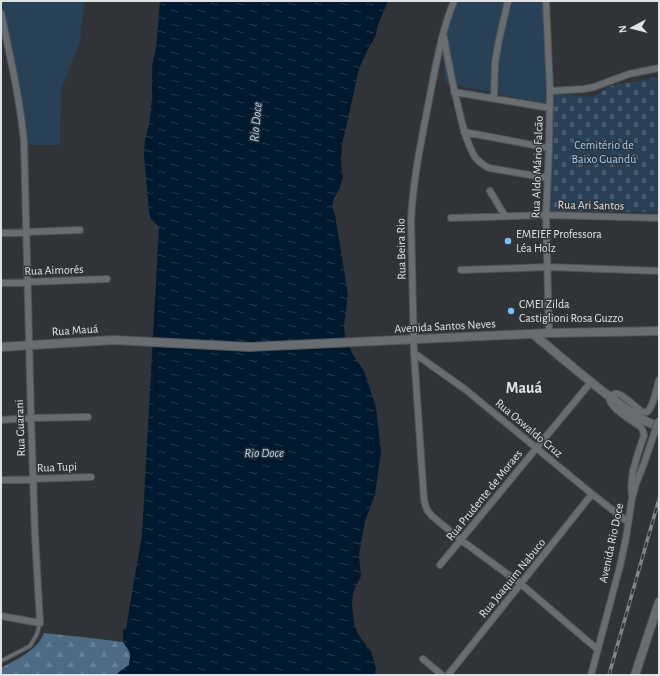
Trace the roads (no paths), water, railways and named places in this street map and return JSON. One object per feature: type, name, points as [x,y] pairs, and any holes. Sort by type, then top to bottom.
[{"type":"street","name":"Rua Beira Rio","points":[[454,1],[443,33],[415,183],[411,221],[414,353],[424,500],[427,510],[432,516],[461,540]]},
{"type":"street","points":[[494,98],[495,63],[508,1]]},
{"type":"street","name":"Rua Aldo Mário Falcão","points":[[546,1],[550,91],[546,215],[548,333]]},
{"type":"street","name":"Rua Guarani","points":[[1,13],[17,87],[24,142],[33,479],[40,623]]},
{"type":"street","points":[[443,33],[454,92],[464,132],[474,155],[482,165],[489,168],[548,178]]},
{"type":"street","points":[[550,91],[594,87],[629,74],[659,68]]},
{"type":"street","points":[[454,92],[550,108]]},
{"type":"street","points":[[464,132],[549,148]]},
{"type":"street","points":[[490,191],[505,216]]},
{"type":"street","name":"Rua Ari Santos","points":[[451,218],[546,215],[659,218]]},
{"type":"street","points":[[1,233],[80,230]]},
{"type":"street","points":[[461,270],[548,268],[659,271]]},
{"type":"street","name":"Rua Aimorés","points":[[1,283],[107,279]]},
{"type":"street","name":"Avenida Santos Neves","points":[[151,342],[250,347],[548,333],[659,331]]},
{"type":"street","points":[[533,334],[610,397],[643,420],[659,422]]},
{"type":"street","name":"Rua Mauá","points":[[1,347],[112,340],[151,342]]},
{"type":"street","name":"Rua Oswaldo Cruz","points":[[414,353],[466,390],[628,522]]},
{"type":"street","points":[[610,397],[614,394],[619,395],[641,411],[646,412],[650,408],[659,380]]},
{"type":"street","name":"Rua Prudente de Moraes","points":[[440,565],[591,382]]},
{"type":"street","points":[[610,397],[610,402],[613,406],[641,427],[644,435],[633,469],[631,480],[632,498]]},
{"type":"street","points":[[1,420],[88,417]]},
{"type":"street","name":"Avenida Rio Doce","points":[[591,675],[620,566],[632,498],[659,422]]},
{"type":"street","name":"Rua Tupi","points":[[1,480],[91,477]]},
{"type":"street","name":"Rua Joaquim Nabuco","points":[[448,675],[592,494]]},
{"type":"street","points":[[461,540],[521,584],[597,649]]},
{"type":"street","points":[[635,675],[659,602]]},
{"type":"street","points":[[1,616],[40,623]]},
{"type":"street","points":[[423,659],[442,675]]},
{"type":"lane","points":[[1,661],[30,646],[37,634],[40,623]]},
{"type":"water","name":"Rio Doce","points":[[160,1],[388,1],[378,25],[375,37],[359,69],[342,145],[341,163],[343,177],[332,206],[335,215],[348,294],[344,326],[345,337],[352,353],[364,371],[376,407],[381,451],[375,495],[365,521],[359,555],[361,576],[353,593],[352,603],[354,624],[358,634],[371,651],[376,668],[375,675],[117,675],[129,665],[130,653],[123,642],[123,630],[126,628],[142,535],[159,227],[151,219],[149,212],[144,155],[152,99],[152,66],[156,49]]},
{"type":"railway","points":[[609,675],[659,499]]},
{"type":"place","name":"EMEIEF Professora Léa Holz","points":[[508,241]]},
{"type":"place","name":"CMEI Zilda Castiglioni Rosa Guzzo","points":[[511,311]]},
{"type":"district","name":"Mauá","points":[[524,387]]},
{"type":"park label","name":"Cemitério de Baixo Guandú","points":[[604,152]]}]
